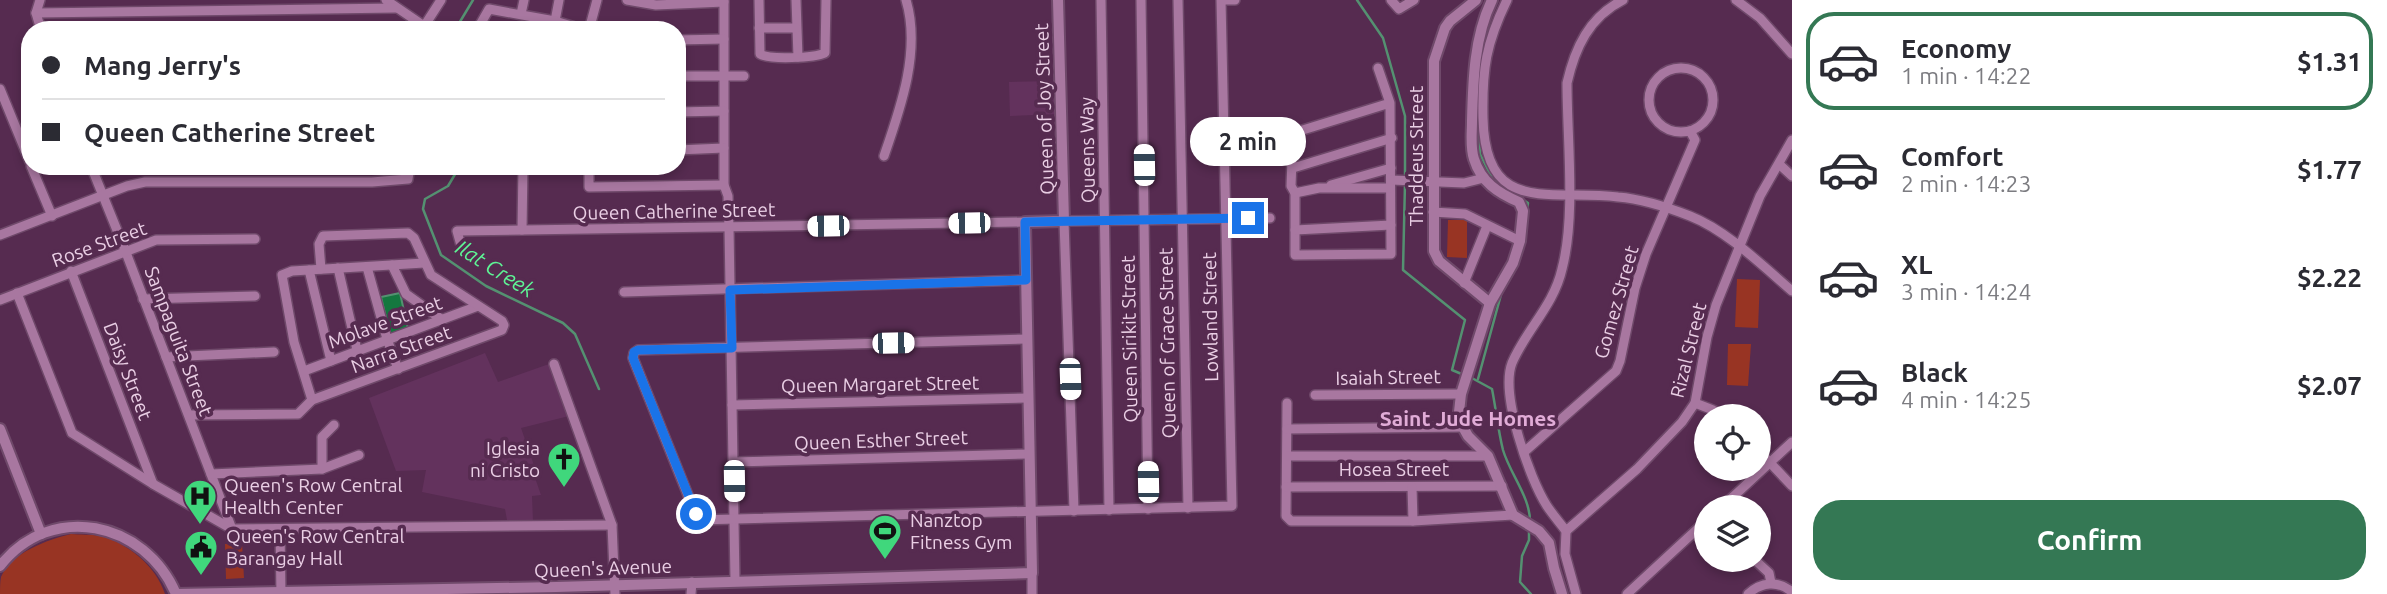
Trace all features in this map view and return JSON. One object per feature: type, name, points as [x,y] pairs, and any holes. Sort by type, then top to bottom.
[{"type":"street","points":[[38,21],[36,13],[40,0]]},
{"type":"street","points":[[386,0],[414,21]]},
{"type":"street","points":[[428,21],[441,0]]},
{"type":"street","points":[[521,14],[524,0]]},
{"type":"street","points":[[482,21],[489,9],[555,21],[559,0]]},
{"type":"street","points":[[590,21],[597,0]]},
{"type":"street","points":[[628,0],[656,5],[724,1],[724,185],[728,196],[729,228],[735,580]]},
{"type":"street","points":[[759,0],[761,56],[797,57],[825,53],[826,0]]},
{"type":"street","points":[[796,0],[797,57]]},
{"type":"street","points":[[884,156],[905,81],[912,41],[912,20],[906,0]]},
{"type":"street","name":"Queen of Joy Street","points":[[1059,0],[1074,511]]},
{"type":"street","name":"Queens Way","points":[[1101,0],[1109,510]]},
{"type":"street","name":"Queen Sirikit Street","points":[[1141,0],[1148,509]]},
{"type":"street","name":"Queen of Grace Street","points":[[1178,0],[1188,508]]},
{"type":"street","points":[[1221,0],[1235,0]]},
{"type":"street","name":"Lowland Street","points":[[1188,508],[1231,506],[1221,0]]},
{"type":"street","points":[[1391,0],[1399,9],[1413,0]]},
{"type":"street","name":"Thaddeus Street","points":[[1476,0],[1445,28],[1434,61],[1434,251],[1439,261],[1490,303]]},
{"type":"street","points":[[1492,0],[1478,48],[1473,78],[1472,149],[1484,178],[1497,192],[1522,206],[1520,241],[1513,263],[1490,303],[1461,394],[1460,412],[1462,427],[1474,444],[1488,456],[1513,516]]},
{"type":"street","points":[[1507,0],[1492,30],[1484,62],[1483,140],[1489,162],[1500,178],[1526,192],[1618,197],[1666,208],[1709,225],[1792,291]]},
{"type":"street","points":[[1576,594],[1565,554],[1566,531],[1546,505],[1517,432],[1510,390],[1511,365],[1558,285],[1566,248],[1567,83],[1571,64],[1576,48],[1593,23],[1623,0]]},
{"type":"street","points":[[1736,0],[1760,18],[1792,54]]},
{"type":"street","points":[[36,13],[396,8]]},
{"type":"street","points":[[759,28],[796,28]]},
{"type":"street","points":[[686,40],[724,39]]},
{"type":"street","points":[[1378,68],[1390,103],[1391,168],[1394,183],[1391,254],[1295,255],[1295,193],[1291,186],[1293,133],[1390,103]]},
{"type":"street","points":[[1688,69],[1698,73],[1711,89],[1712,110],[1707,119],[1690,131],[1679,132],[1660,125],[1649,107],[1652,86],[1667,72],[1688,69]]},
{"type":"street","points":[[686,76],[744,76]]},
{"type":"street","points":[[0,89],[21,140]]},
{"type":"street","points":[[686,112],[724,111]]},
{"type":"street","name":"Gomez Street","points":[[1524,452],[1616,371],[1635,288],[1646,254],[1695,140],[1690,131]]},
{"type":"street","points":[[1293,168],[1392,138]]},
{"type":"street","name":"Rizal Street","points":[[1566,531],[1637,469],[1682,422],[1695,403],[1712,317],[1760,196],[1792,140]]},
{"type":"street","points":[[686,150],[724,149]]},
{"type":"street","points":[[1779,164],[1792,176]]},
{"type":"street","points":[[1295,193],[1391,168]]},
{"type":"street","points":[[35,175],[52,216]]},
{"type":"street","name":"Sampaguita Street","points":[[94,175],[232,529]]},
{"type":"street","points":[[0,235],[103,195],[145,183],[372,182],[408,179],[409,175]]},
{"type":"street","points":[[522,230],[523,175]]},
{"type":"street","points":[[589,175],[589,187],[724,185]]},
{"type":"street","points":[[1319,188],[1414,181],[1464,183],[1484,178]]},
{"type":"street","points":[[1433,212],[1465,214],[1520,241]]},
{"type":"street","name":"Queen Catherine Street","points":[[461,249],[457,231],[1270,218]]},
{"type":"street","points":[[1025,222],[1032,594]]},
{"type":"street","points":[[1295,230],[1391,225]]},
{"type":"street","points":[[1464,282],[1487,226]]},
{"type":"street","points":[[321,269],[319,244],[323,236],[408,233],[414,238],[431,275],[478,306]]},
{"type":"street","name":"Rose Street","points":[[0,300],[156,240],[255,239]]},
{"type":"street","points":[[312,400],[295,342],[282,275],[286,272],[309,270],[424,263]]},
{"type":"street","points":[[393,265],[406,293],[441,319]]},
{"type":"street","points":[[367,267],[398,369]]},
{"type":"street","points":[[338,268],[358,351]]},
{"type":"street","points":[[309,270],[331,361]]},
{"type":"street","name":"Daisy Street","points":[[71,271],[153,484]]},
{"type":"street","points":[[624,292],[1026,280]]},
{"type":"street","points":[[17,293],[72,433],[232,529],[612,524]]},
{"type":"street","points":[[143,299],[255,296]]},
{"type":"street","name":"Molave Street","points":[[304,371],[478,306]]},
{"type":"street","name":"Narra Street","points":[[189,415],[298,414],[312,400],[502,330],[502,321],[478,306]]},
{"type":"street","points":[[1027,339],[638,350],[634,352],[633,358],[698,520],[1188,508]]},
{"type":"street","points":[[166,357],[274,352]]},
{"type":"street","points":[[554,364],[612,524],[615,590]]},
{"type":"street","name":"Isaiah Street","points":[[1315,395],[1461,394]]},
{"type":"street","name":"Queen Margaret Street","points":[[732,405],[1028,398]]},
{"type":"street","points":[[1287,403],[1286,516],[1291,521],[1412,521],[1513,516],[1539,531],[1549,543],[1553,568],[1562,594]]},
{"type":"street","points":[[322,469],[322,437],[334,425]]},
{"type":"street","points":[[1287,429],[1462,427]]},
{"type":"street","points":[[0,429],[41,534]]},
{"type":"street","points":[[1771,461],[1792,442]]},
{"type":"street","name":"Queen Esther Street","points":[[733,462],[1029,454]]},
{"type":"street","points":[[211,474],[322,469],[359,455]]},
{"type":"street","points":[[1287,456],[1488,456]]},
{"type":"street","points":[[1771,465],[1792,486]]},
{"type":"street","points":[[1735,495],[1750,481]]},
{"type":"street","name":"Hosea Street","points":[[1286,487],[1502,486]]},
{"type":"street","points":[[1412,487],[1412,521]]},
{"type":"street","points":[[0,566],[16,550],[41,534],[75,527],[99,528],[121,535],[141,547],[158,563],[176,594]]},
{"type":"street","points":[[280,529],[281,593]]},
{"type":"street","points":[[1627,594],[1694,532]]},
{"type":"street","points":[[1768,572],[1771,583]]},
{"type":"street","name":"Queen's Avenue","points":[[176,594],[615,590],[692,588],[735,580],[1032,573]]},
{"type":"street","points":[[1748,594],[1756,587],[1771,583],[1792,592]]},
{"type":"shaded area","points":[[1056,81],[1057,114],[1010,116],[1009,82]]},
{"type":"shaded area","points":[[1448,220],[1467,220],[1467,258],[1447,257]]},
{"type":"shaded area","points":[[1737,279],[1760,280],[1758,328],[1735,327]]},
{"type":"shaded area","points":[[400,293],[408,329],[390,334],[381,297]]},
{"type":"shaded area","points":[[1728,344],[1751,344],[1748,386],[1727,385]]},
{"type":"shaded area","points":[[485,353],[498,382],[549,364],[569,416],[521,428],[537,474],[534,475],[541,495],[532,496],[533,521],[507,520],[505,509],[422,492],[426,470],[396,471],[369,398]]},
{"type":"shaded area","points":[[71,534],[100,536],[121,544],[148,565],[165,594],[0,594],[1,577],[13,561],[31,548]]},
{"type":"shaded area","points":[[242,543],[244,578],[226,579],[225,544]]},
{"type":"waterway","name":"Ilat Creek","points":[[460,21],[473,0]]},
{"type":"waterway","points":[[1357,0],[1383,38],[1405,116],[1405,177]]},
{"type":"waterway","points":[[1483,54],[1489,22]]},
{"type":"waterway","points":[[1479,112],[1480,154],[1493,180],[1516,195]]},
{"type":"waterway","name":"Ilat Creek","points":[[455,175],[448,186],[425,199],[423,209],[441,255],[486,286],[563,323],[575,334],[599,389]]},
{"type":"waterway","points":[[1405,183],[1403,270],[1465,320],[1452,370],[1464,375]]},
{"type":"waterway","points":[[1522,199],[1528,203],[1527,210]]},
{"type":"waterway","points":[[1521,254],[1525,241]]},
{"type":"waterway","points":[[1478,379],[1502,291]]},
{"type":"waterway","points":[[1470,377],[1492,389],[1503,450],[1524,495],[1530,523]]},
{"type":"waterway","points":[[1529,529],[1529,540],[1522,556],[1520,582],[1531,594]]},
{"type":"place","name":"Iglesia ni Cristo","points":[[564,489]]},
{"type":"place","name":"Queen's Row Central Health Center","points":[[200,526]]},
{"type":"place","name":"Nanztop Fitness Gym","points":[[885,561]]},
{"type":"place","name":"Queen's Row Central Barangay Hall","points":[[201,577]]},
{"type":"district","name":"Saint Jude Homes","points":[[1468,419]]},
{"type":"route","points":[[696,514],[633,358],[634,352],[638,350],[732,348],[730,290],[1026,280],[1025,222],[1248,218]]}]
